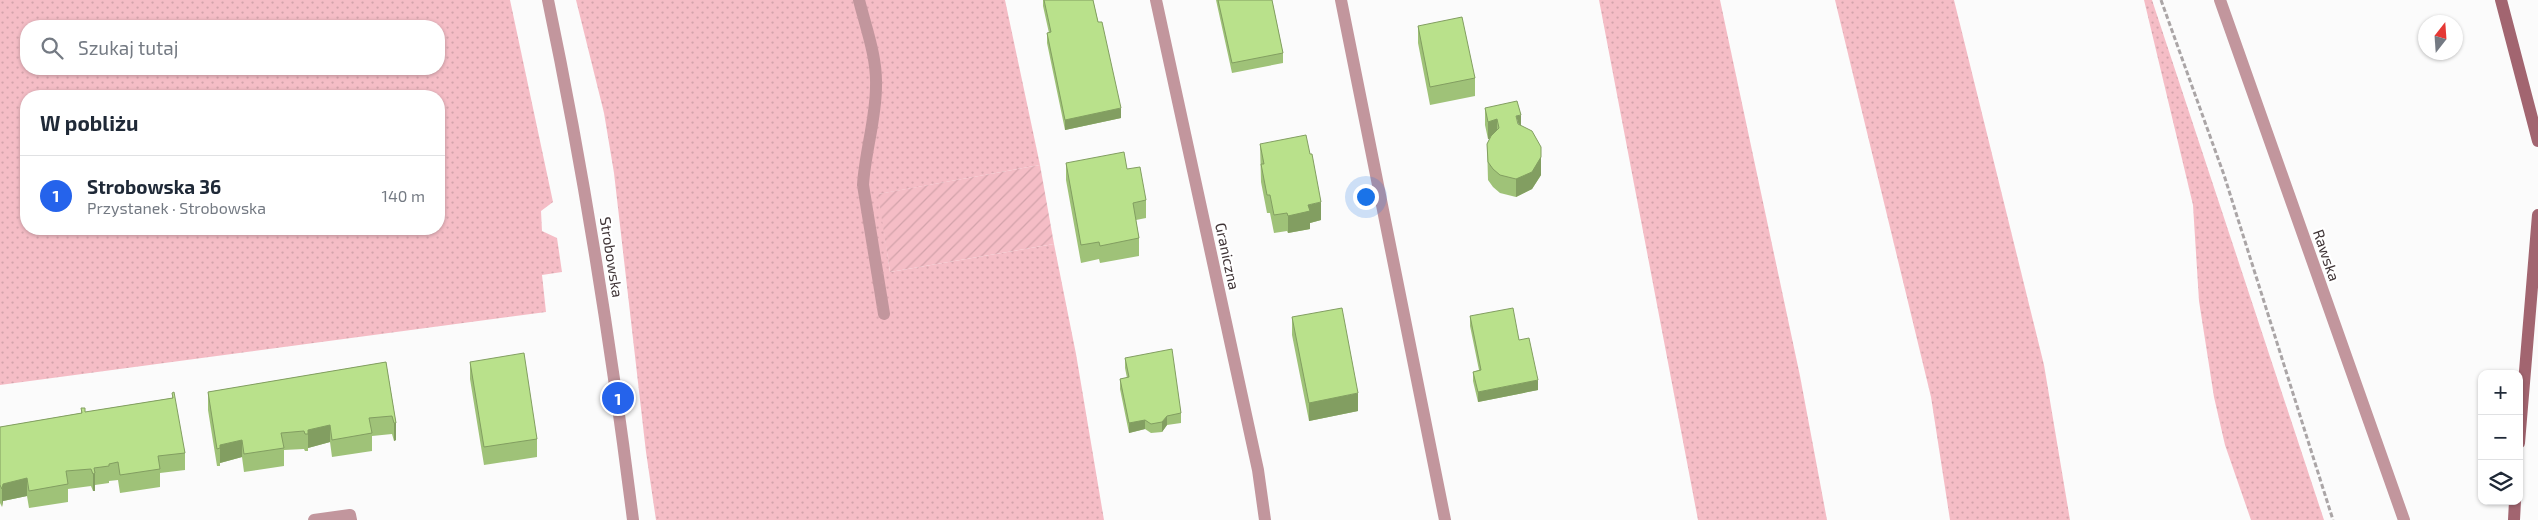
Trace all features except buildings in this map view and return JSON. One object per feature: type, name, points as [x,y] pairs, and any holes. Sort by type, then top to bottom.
[{"type":"main road","points":[[2501,0],[2538,141]]},
{"type":"main road","points":[[2521,415],[2538,215]]},
{"type":"main road","points":[[2514,520],[2515,505]]},
{"type":"street","name":"Strobowska","points":[[548,0],[576,135],[618,398],[633,520]]},
{"type":"street","points":[[859,0],[876,68],[876,88],[864,164],[864,185],[884,314]]},
{"type":"street","name":"Graniczna","points":[[1156,0],[1256,461],[1265,520]]},
{"type":"street","points":[[1340,0],[1446,520]]},
{"type":"street","name":"Rawska","points":[[2220,0],[2404,520]]},
{"type":"street","points":[[314,520],[350,515],[351,520]]},
{"type":"path","points":[[2167,0],[2161,1],[2224,175],[2333,520]]},
{"type":"shaded area","points":[[0,0],[510,0],[553,202],[541,211],[542,231],[557,238],[562,272],[542,275],[546,312],[0,385]]},
{"type":"shaded area","points":[[576,0],[1005,0],[1040,165],[879,194],[890,272],[1054,244],[1076,354],[1104,520],[656,520],[646,452],[614,173],[604,113]]},
{"type":"shaded area","points":[[1599,0],[1720,0],[1800,376],[1827,520],[1698,520]]},
{"type":"shaded area","points":[[1835,0],[1954,0],[2044,365],[2070,520],[1950,520],[1931,397]]},
{"type":"shaded area","points":[[2144,0],[2152,0],[2324,520],[2251,520],[2225,445],[2214,397],[2199,301],[2193,205]]},
{"type":"shaded area","points":[[1040,165],[1054,244],[890,272],[878,194]]},
{"type":"place","name":"Strobowska 36","points":[[618,398]]}]
